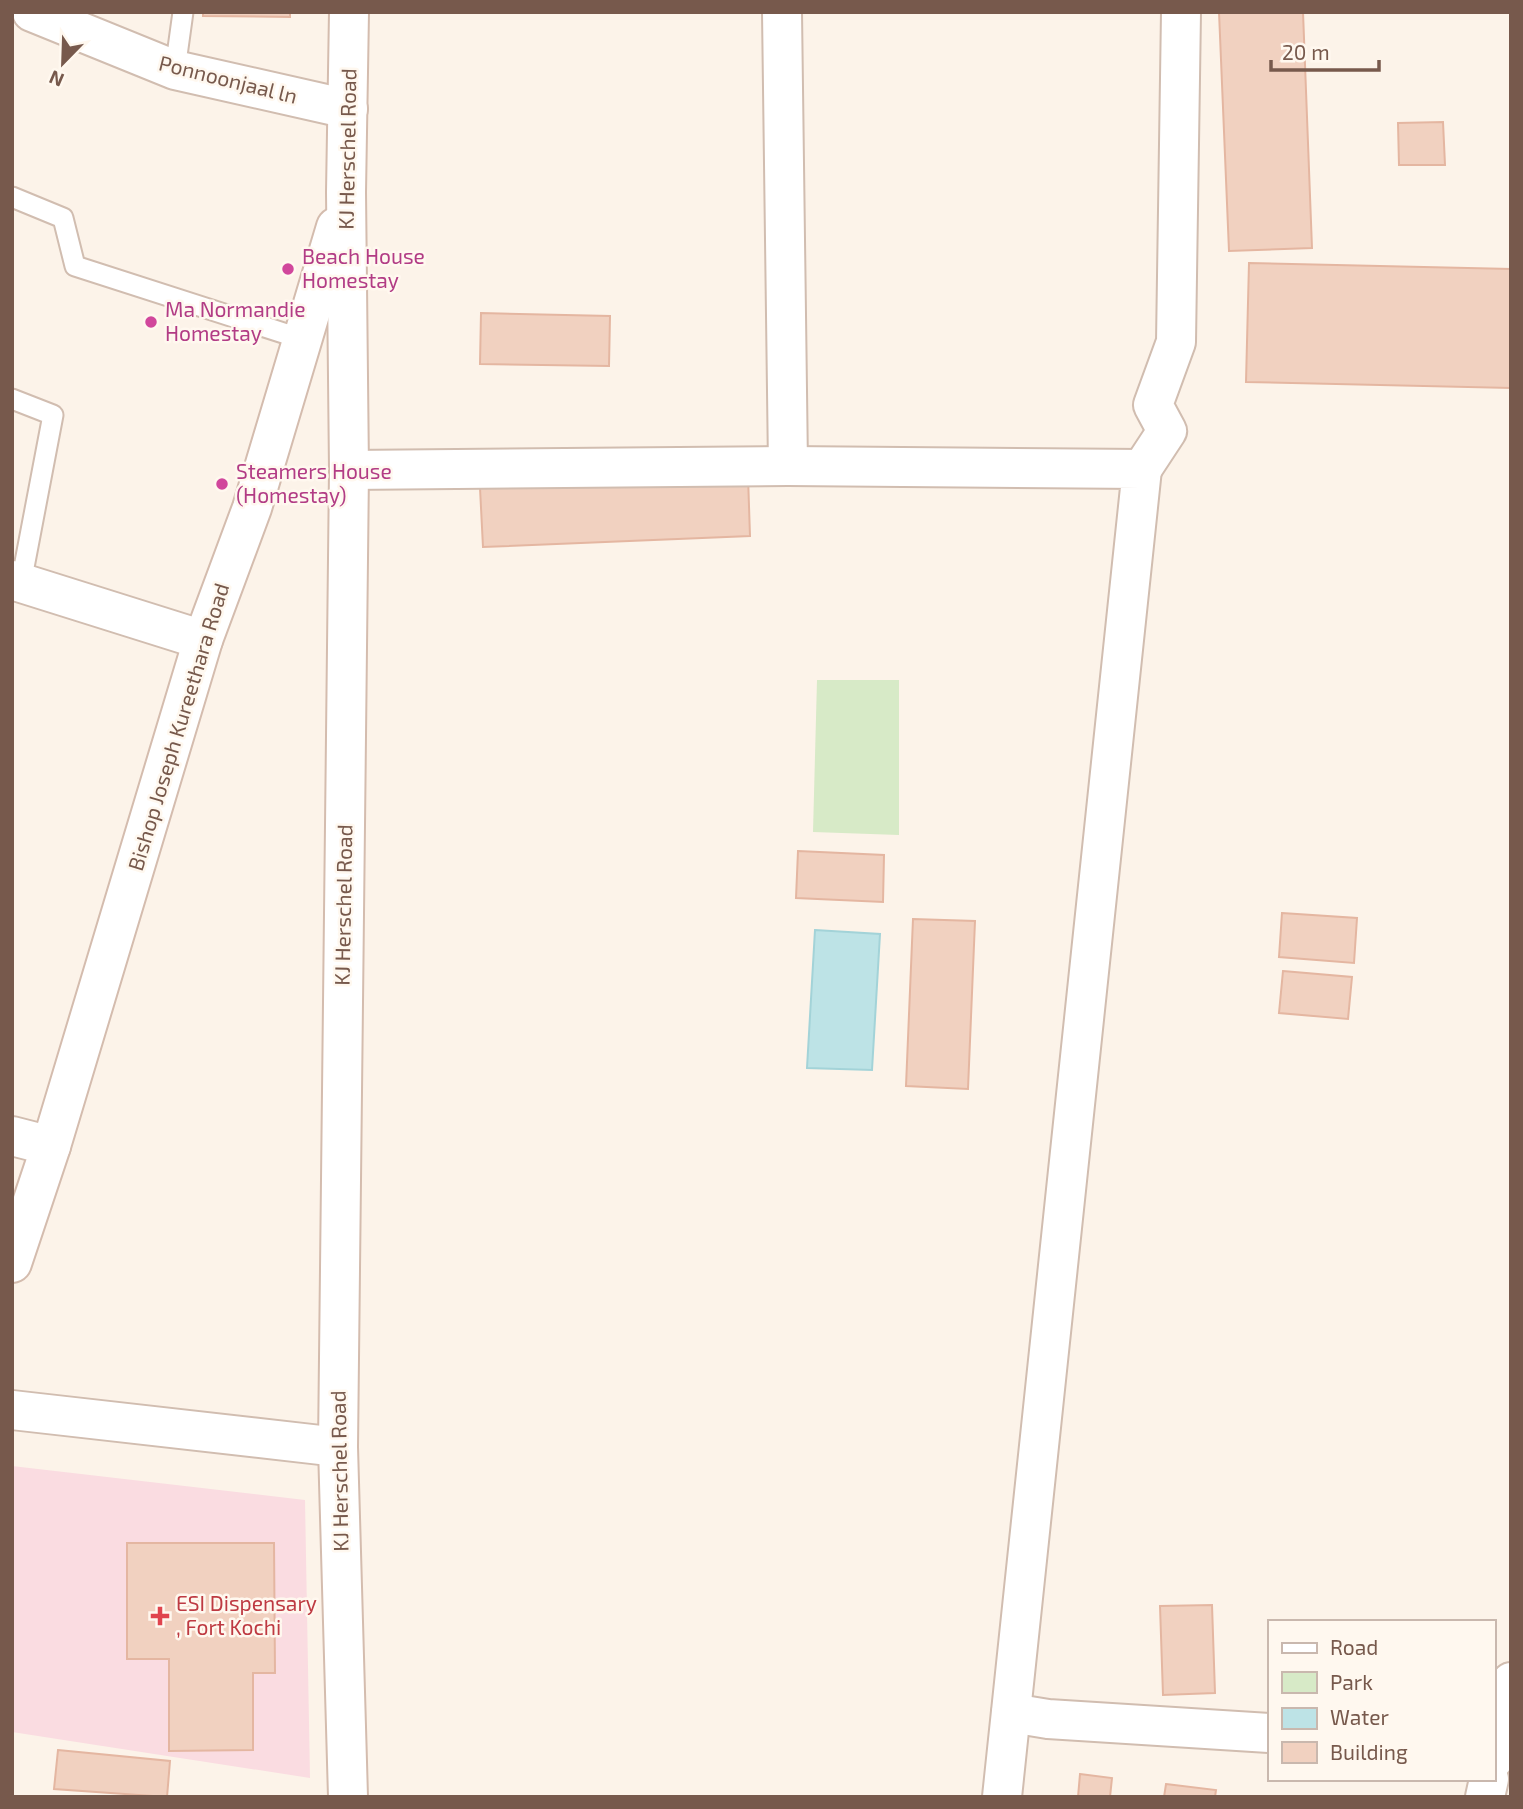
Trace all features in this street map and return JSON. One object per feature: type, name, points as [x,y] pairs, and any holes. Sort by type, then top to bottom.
[{"type":"street","name":"Ponnoonjaal ln","points":[[32,12],[175,69],[348,108]]},
{"type":"street","name":"KJ Herschel Road","points":[[348,1797],[338,1447],[349,470],[346,192],[349,12]]},
{"type":"street","points":[[782,12],[788,466]]},
{"type":"street","points":[[1002,1797],[1142,469],[1167,430],[1153,405],[1176,342],[1181,12]]},
{"type":"street","name":"Bishop Joseph Kureethara Road","points":[[12,1264],[51,1146],[203,640],[252,508],[346,192]]},
{"type":"street","points":[[349,470],[788,466],[1142,469]]},
{"type":"street","points":[[17,582],[203,640]]},
{"type":"street","points":[[12,1136],[51,1146]]},
{"type":"street","points":[[12,1410],[338,1447]]},
{"type":"street","points":[[1495,1751],[1511,1682]]},
{"type":"street","points":[[1011,1713],[1048,1719],[1268,1733]]},
{"type":"lane","points":[[175,69],[183,12]]},
{"type":"lane","points":[[12,197],[63,218],[75,266],[302,340]]},
{"type":"lane","points":[[12,399],[53,415],[17,582]]},
{"type":"shaded area","name":"ESI Dispensary , Fort Kochi","points":[[12,1466],[305,1500],[310,1778],[12,1732]]},
{"type":"green space","points":[[817,680],[899,680],[899,835],[813,832]]},
{"type":"water","points":[[815,930],[880,934],[872,1070],[807,1068]]},
{"type":"building","points":[[203,12],[290,12],[290,17],[203,16]]},
{"type":"building","points":[[1219,12],[1303,12],[1312,248],[1229,251]]},
{"type":"building","points":[[1443,122],[1445,165],[1399,165],[1398,123]]},
{"type":"building","points":[[1249,263],[1511,269],[1511,388],[1246,382]]},
{"type":"building","points":[[481,313],[610,316],[609,366],[480,364]]},
{"type":"building","points":[[748,476],[750,536],[483,547],[480,488]]},
{"type":"building","points":[[798,851],[884,855],[883,902],[796,898]]},
{"type":"building","points":[[1282,913],[1357,918],[1354,963],[1279,957]]},
{"type":"building","points":[[913,919],[975,921],[968,1089],[906,1086]]},
{"type":"building","points":[[1283,971],[1352,977],[1348,1019],[1279,1013]]},
{"type":"building","points":[[127,1543],[274,1543],[275,1673],[253,1673],[253,1750],[169,1751],[169,1659],[127,1659]]},
{"type":"building","points":[[1212,1605],[1215,1693],[1163,1695],[1160,1606]]},
{"type":"building","points":[[58,1750],[170,1761],[167,1797],[54,1789]]},
{"type":"building","points":[[1080,1774],[1112,1778],[1110,1797],[1078,1797]]},
{"type":"building","points":[[1166,1784],[1216,1790],[1215,1797],[1164,1797]]},
{"type":"place","name":"Beach House Homestay","points":[[288,269]]},
{"type":"place","name":"Ma Normandie Homestay","points":[[151,322]]},
{"type":"place","name":"Steamers House (Homestay)","points":[[222,484]]},
{"type":"place","name":"ESI Dispensary , Fort Kochi","points":[[160,1616]]}]
